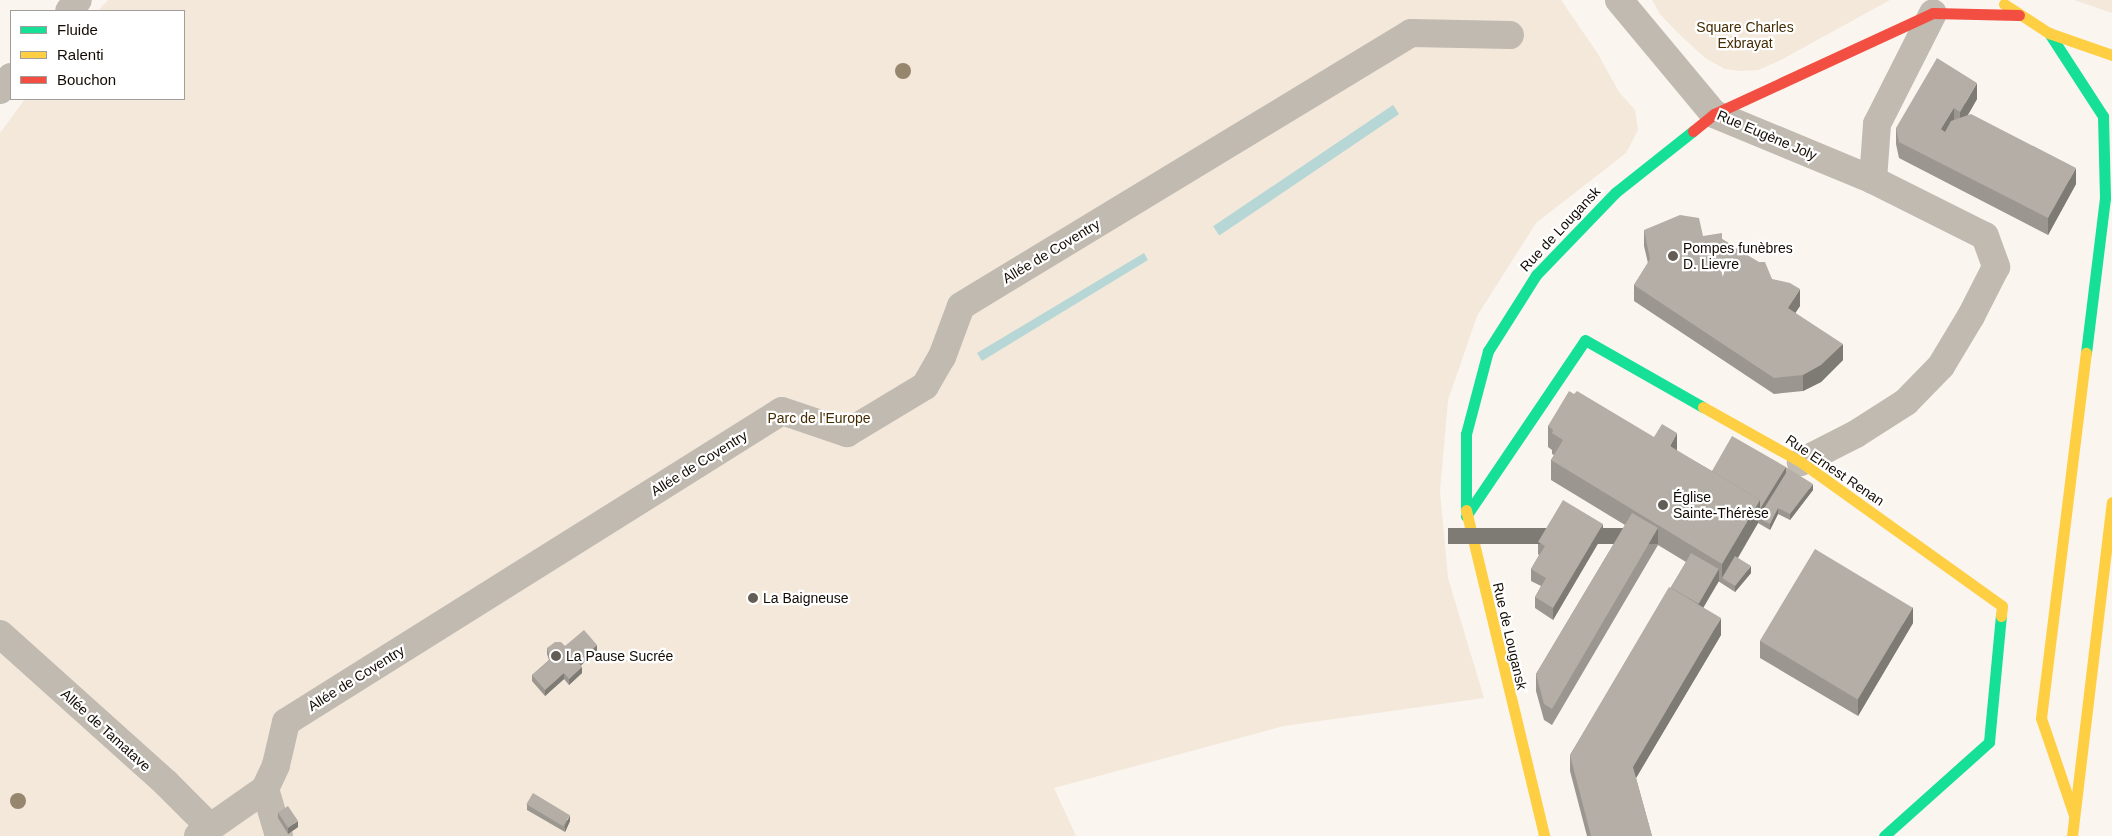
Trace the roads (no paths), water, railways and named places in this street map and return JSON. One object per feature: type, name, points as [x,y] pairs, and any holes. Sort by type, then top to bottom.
[{"type":"main road","points":[[1999,0],[2018,15],[2048,33],[2112,55]]},
{"type":"main road","name":"Rue de Lougansk","points":[[1544,836],[1466,516],[1466,434],[1488,351],[1493,342],[1536,275],[1616,192],[1714,114],[1933,14],[2018,15]]},
{"type":"main road","points":[[2048,33],[2103,116],[2105,198],[2041,718],[2074,815]]},
{"type":"main road","name":"Rue Ernest Renan","points":[[1466,516],[1585,340],[1800,462],[2002,606],[1989,742],[1884,836]]},
{"type":"main road","points":[[2072,836],[2112,502]]},
{"type":"street","points":[[69,10],[78,0]]},
{"type":"street","name":"Rue Eugène Joly","points":[[1619,0],[1714,114],[1873,180],[1985,236],[1996,267],[1971,316],[1941,366],[1906,402],[1856,434],[1800,462]]},
{"type":"street","points":[[1873,180],[1876,124],[1933,14]]},
{"type":"street","name":"Allée de Coventry","points":[[265,789],[276,765],[286,722],[782,411],[847,433],[925,386],[942,357],[961,306],[1411,33],[1510,35]]},
{"type":"street","points":[[0,90],[10,78]]},
{"type":"street","name":"Allée de Tamatave","points":[[0,634],[166,783],[204,832]]},
{"type":"street","points":[[204,832],[265,789],[279,836]]},
{"type":"water","points":[[1393,105],[1399,114],[1219,235],[1213,226]]},
{"type":"water","points":[[1144,253],[1148,260],[982,361],[977,353]]},
{"type":"place","name":"Pompes funèbres D. Lievre","points":[[1673,256]]},
{"type":"place","name":"Église Sainte-Thérèse","points":[[1663,505]]},
{"type":"place","name":"La Baigneuse","points":[[753,598]]},
{"type":"place","name":"La Pause Sucrée","points":[[556,656]]},
{"type":"park label","name":"Square Charles Exbrayat","points":[[1745,36]]},
{"type":"park label","name":"Parc de l'Europe","points":[[819,418]]}]
